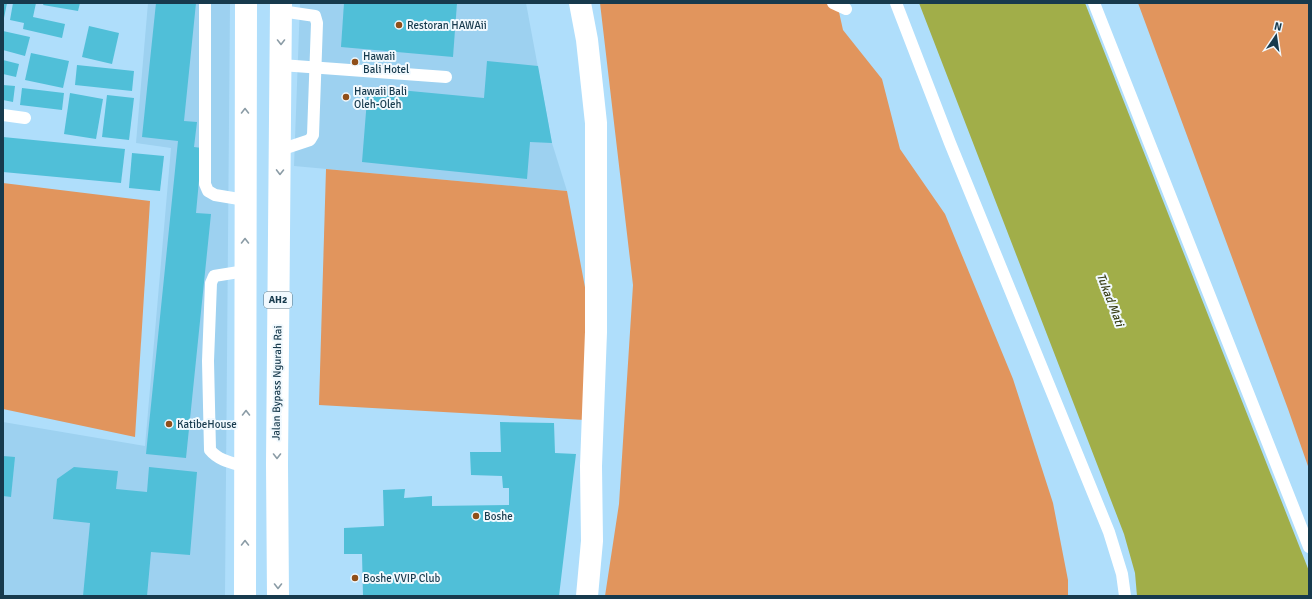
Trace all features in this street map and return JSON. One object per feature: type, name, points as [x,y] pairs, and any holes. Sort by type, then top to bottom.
[{"type":"main road","points":[[245,596],[246,467],[244,200],[246,3]]},
{"type":"main road","points":[[580,3],[587,40],[596,123],[596,332],[591,466],[592,541],[588,596]]},
{"type":"main road","name":"Jalan Bypass Ngurah Rai","points":[[278,596],[277,464],[281,7]]},
{"type":"lane","points":[[205,3],[205,184],[208,192],[215,195],[244,200]]},
{"type":"lane","points":[[833,3],[846,8]]},
{"type":"lane","points":[[896,3],[950,143],[1109,532],[1122,574],[1125,596]]},
{"type":"lane","points":[[1094,3],[1307,542]]},
{"type":"lane","points":[[280,150],[310,140],[313,135],[317,23],[315,16],[281,7]]},
{"type":"lane","points":[[281,65],[446,77]]},
{"type":"lane","points":[[3,115],[25,118]]},
{"type":"lane","points":[[245,271],[214,276],[211,283],[208,361],[210,450],[214,456],[222,460],[246,467]]},
{"type":"shaded area","points":[[148,3],[230,3],[225,596],[3,596],[3,422],[145,446],[171,148],[136,143]]},
{"type":"shaded area","points":[[300,3],[526,3],[552,143],[567,191],[294,166]]},
{"type":"shaded area","points":[[600,3],[837,3],[843,30],[882,79],[900,149],[945,214],[1013,379],[1053,503],[1068,580],[1068,596],[605,596],[619,504],[633,285]]},
{"type":"shaded area","points":[[1138,3],[1309,3],[1309,469],[1288,409]]},
{"type":"shaded area","points":[[326,169],[567,191],[587,298],[585,420],[319,405]]},
{"type":"shaded area","points":[[3,183],[150,201],[135,437],[3,409]]},
{"type":"water","name":"Tukad Mati","points":[[919,3],[1085,3],[1309,571],[1309,596],[1137,596],[1135,573],[1124,534]]},
{"type":"building","points":[[3,3],[7,3],[4,18],[3,18]]},
{"type":"building","points":[[13,3],[36,3],[33,17],[65,24],[62,38],[23,29],[24,23],[10,20]]},
{"type":"building","points":[[44,3],[80,3],[78,11],[43,5]]},
{"type":"building","points":[[156,3],[196,3],[184,121],[197,122],[194,147],[202,148],[196,213],[211,214],[186,458],[146,454],[178,141],[142,137]]},
{"type":"building","name":"Restoran HAWAii","points":[[344,3],[457,3],[453,57],[341,47]]},
{"type":"building","points":[[89,26],[119,33],[112,64],[82,57]]},
{"type":"building","points":[[3,31],[30,37],[25,56],[3,50]]},
{"type":"building","points":[[31,53],[69,61],[63,88],[25,80]]},
{"type":"building","points":[[3,60],[19,64],[16,77],[3,74]]},
{"type":"building","points":[[487,61],[538,66],[552,143],[530,142],[527,179],[362,162],[368,87],[484,98]]},
{"type":"building","points":[[77,65],[134,71],[132,91],[75,85]]},
{"type":"building","points":[[3,85],[15,86],[13,102],[3,100]]},
{"type":"building","points":[[22,88],[64,93],[62,110],[20,105]]},
{"type":"building","points":[[70,93],[103,99],[96,139],[64,134]]},
{"type":"building","points":[[107,95],[134,98],[129,140],[102,137]]},
{"type":"building","points":[[3,137],[125,149],[121,183],[3,172]]},
{"type":"building","points":[[132,153],[164,156],[160,191],[129,188]]},
{"type":"building","name":"Boshe","points":[[500,422],[554,423],[555,453],[576,454],[559,596],[363,596],[362,554],[344,554],[344,528],[384,526],[383,490],[405,489],[404,498],[432,496],[432,506],[509,505],[509,488],[503,488],[502,476],[471,475],[470,452],[501,452]]},
{"type":"building","points":[[3,456],[15,457],[11,497],[3,496]]},
{"type":"building","points":[[74,467],[118,471],[116,489],[147,492],[149,467],[197,472],[190,555],[151,552],[147,596],[83,596],[90,523],[53,519],[57,479]]},
{"type":"place","name":"Restoran HAWAii","points":[[399,25]]},
{"type":"place","name":"Hawaii Bali Hotel","points":[[355,62]]},
{"type":"place","name":"Hawaii Bali Oleh-Oleh","points":[[346,97]]},
{"type":"place","name":"KatibeHouse","points":[[169,424]]},
{"type":"place","name":"Boshe","points":[[476,516]]},
{"type":"place","name":"Boshe VVIP Club","points":[[355,578]]}]
